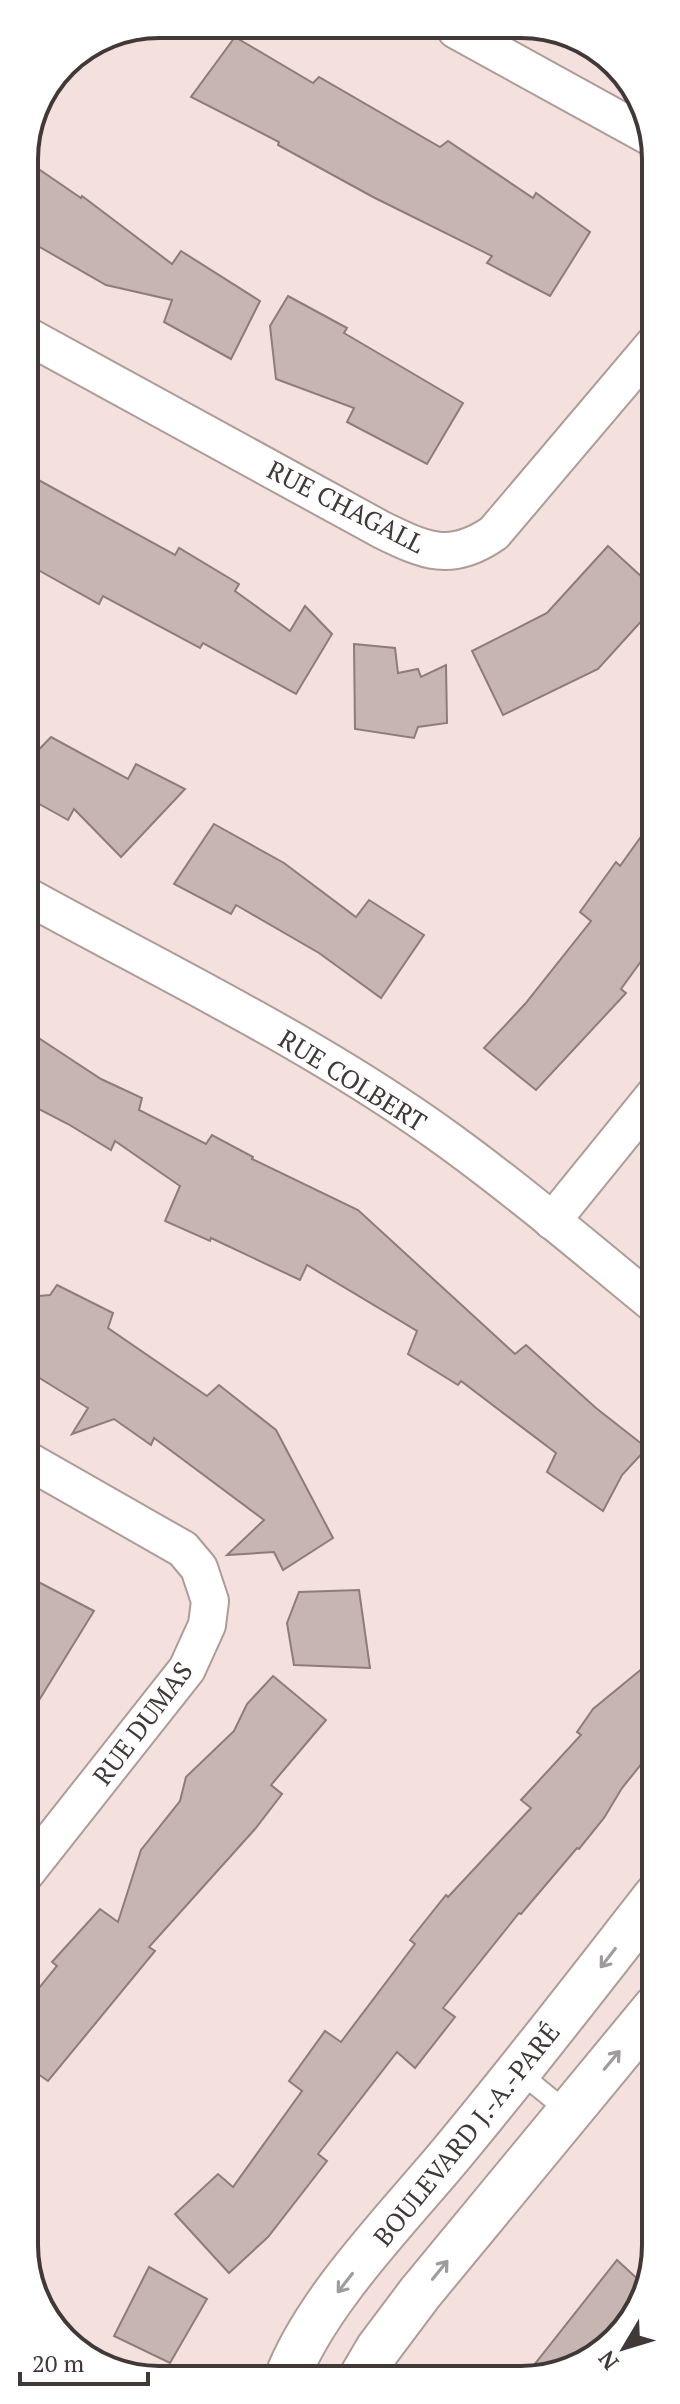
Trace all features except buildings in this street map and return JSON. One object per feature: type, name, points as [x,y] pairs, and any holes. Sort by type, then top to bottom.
[{"type":"street","points":[[471,38],[638,130]]},
{"type":"street","name":"RUE CHAGALL","points":[[38,342],[382,530],[412,545],[443,553],[471,546],[494,533],[642,358]]},
{"type":"street","name":"RUE COLBERT","points":[[38,902],[342,1070],[450,1141],[642,1294]]},
{"type":"street","points":[[552,1221],[642,1110]]},
{"type":"street","name":"RUE DUMAS","points":[[38,1466],[183,1549],[199,1568],[210,1601],[207,1625],[187,1669],[38,1858]]},
{"type":"street","name":"BOULEVARD J.-A.-PARÉ","points":[[293,2366],[304,2341],[334,2297],[519,2072],[642,1914]]},
{"type":"street","points":[[368,2366],[420,2293],[642,2024]]},
{"type":"lane","points":[[519,2072],[568,2112]]}]
